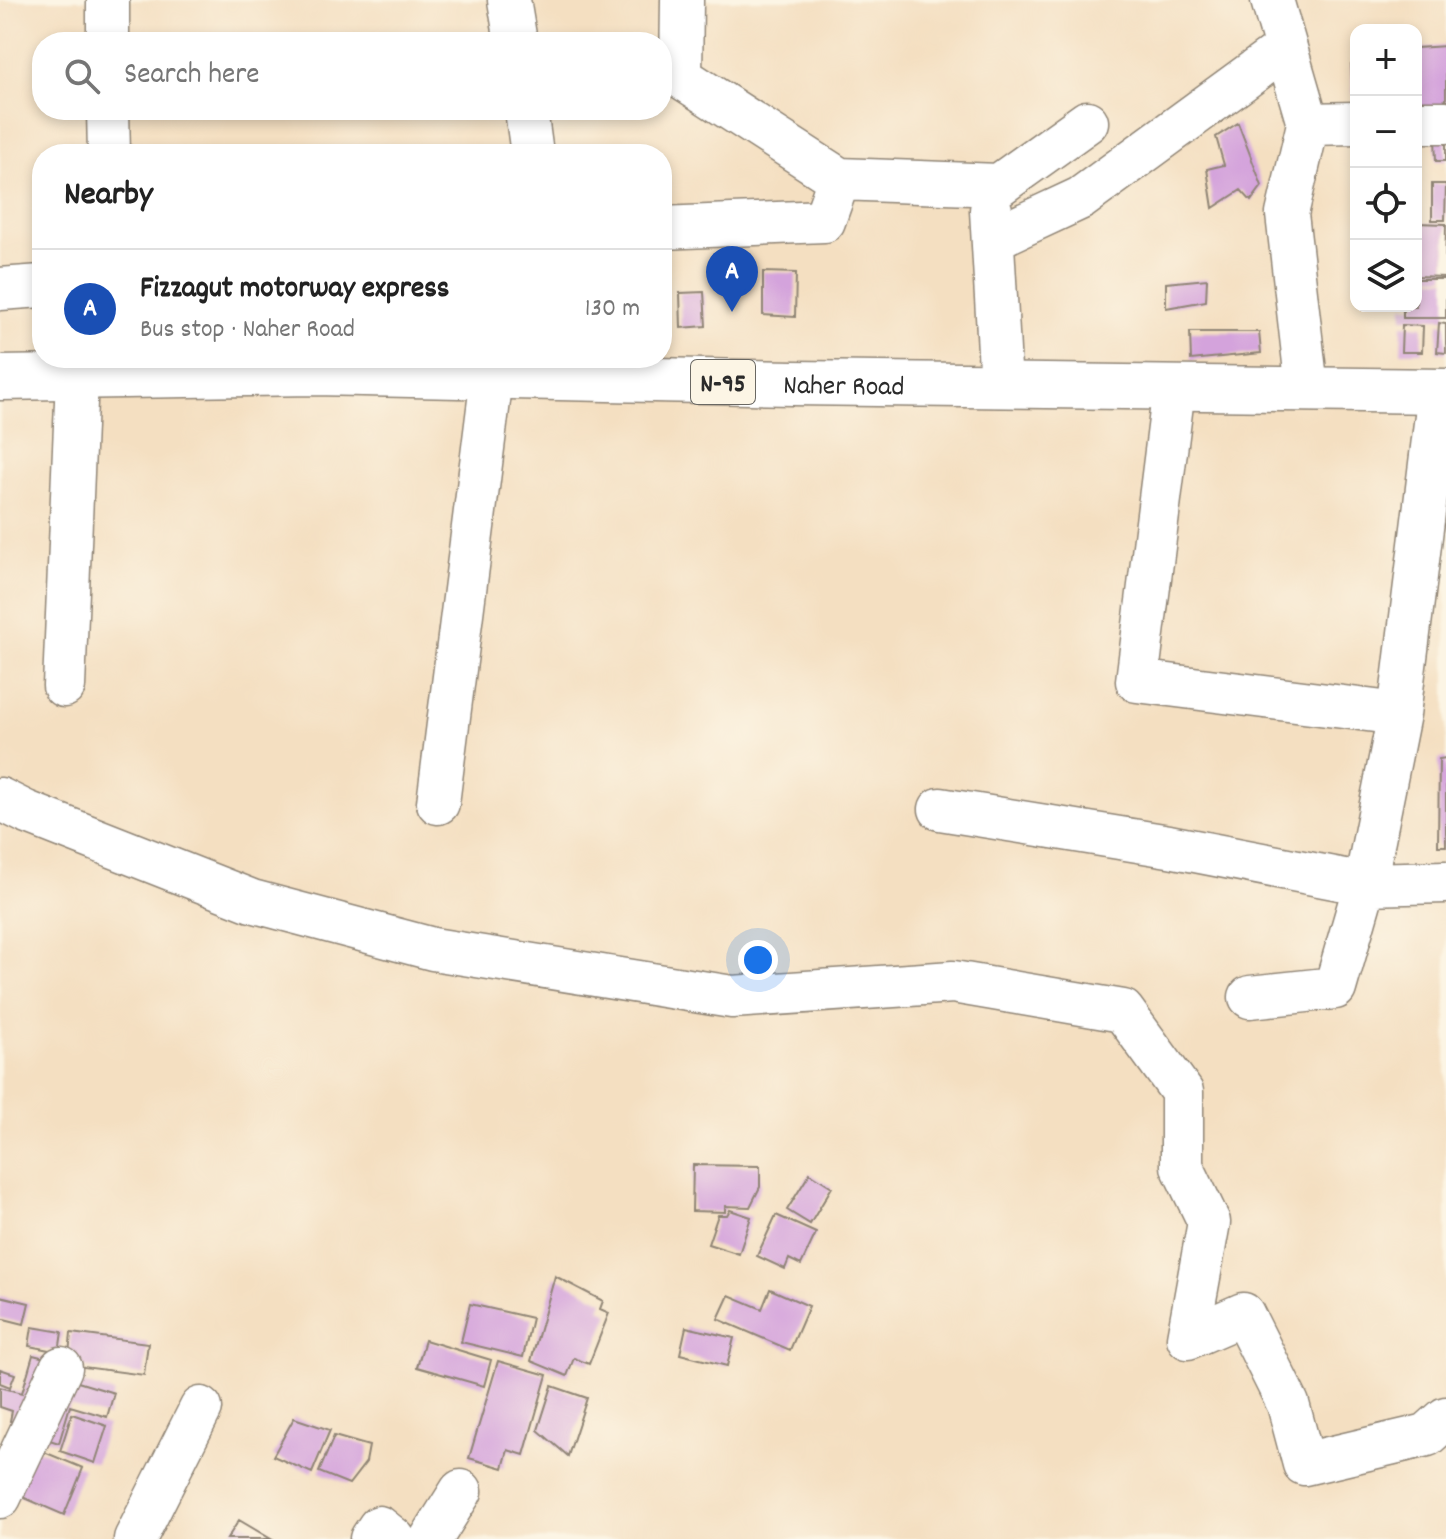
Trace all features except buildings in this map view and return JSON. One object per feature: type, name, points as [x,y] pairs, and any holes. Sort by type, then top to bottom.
[{"type":"main road","name":"Naher Road","points":[[0,378],[315,373],[1442,391]]},
{"type":"street","points":[[108,0],[108,32]]},
{"type":"street","points":[[509,0],[514,32]]},
{"type":"street","points":[[682,0],[681,77],[839,179],[999,185],[1087,122]]},
{"type":"street","points":[[1272,0],[1308,124],[1287,214],[1307,389]]},
{"type":"street","points":[[993,239],[1081,198],[1286,48]]},
{"type":"street","points":[[108,120],[109,144]]},
{"type":"street","points":[[527,120],[531,144]]},
{"type":"street","points":[[1422,122],[1446,122]]},
{"type":"street","points":[[1308,124],[1350,123]]},
{"type":"street","points":[[672,228],[824,221],[839,179]]},
{"type":"street","points":[[990,185],[1001,386]]},
{"type":"street","points":[[0,289],[32,287]]},
{"type":"street","points":[[438,803],[492,377]]},
{"type":"street","points":[[64,686],[77,378]]},
{"type":"street","points":[[1174,388],[1137,681],[1399,714]]},
{"type":"street","points":[[1250,997],[1335,988],[1365,884],[1399,714],[1442,391]]},
{"type":"street","points":[[0,799],[252,901],[433,949],[732,997],[953,982],[1123,1011],[1182,1092],[1182,1166],[1209,1222],[1188,1338],[1243,1314],[1288,1404],[1304,1464],[1427,1435],[1446,1418]]},
{"type":"street","points":[[940,809],[1169,846],[1365,884],[1446,882]]},
{"type":"street","points":[[0,1497],[61,1368]]},
{"type":"street","points":[[135,1539],[201,1408]]},
{"type":"street","points":[[431,1539],[461,1491]]},
{"type":"street","points":[[371,1539],[379,1527],[394,1539]]},
{"type":"place","name":"Fizzagut motorway express","points":[[732,312]]}]
